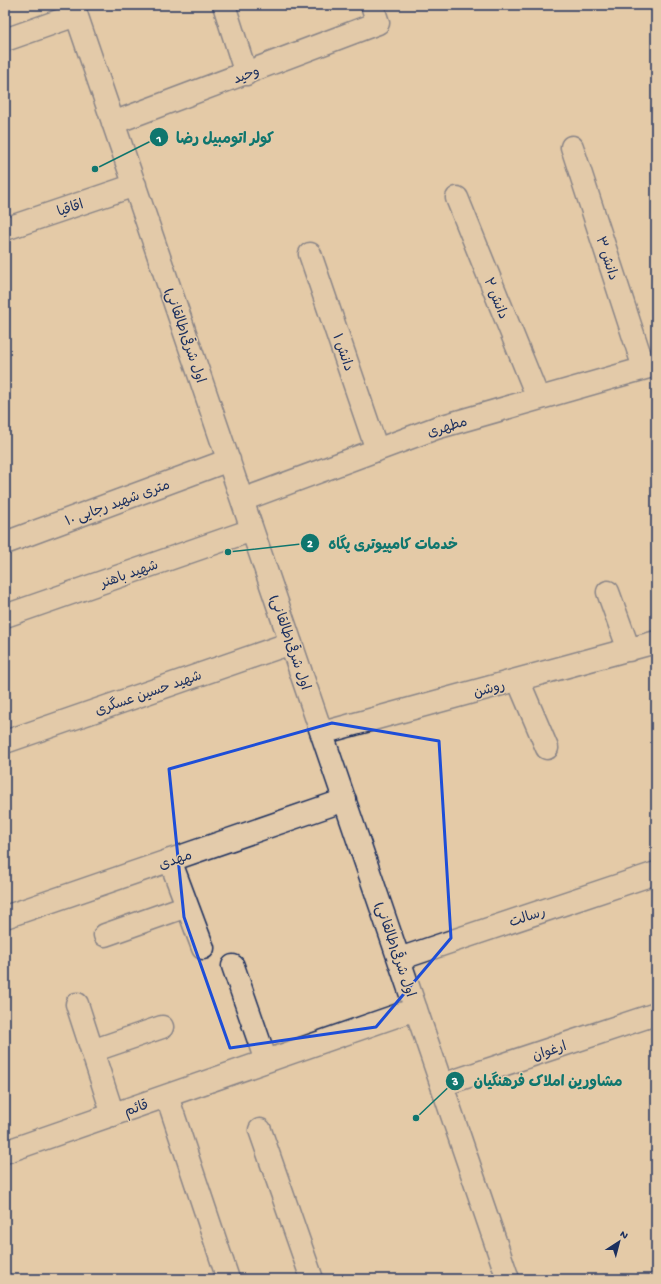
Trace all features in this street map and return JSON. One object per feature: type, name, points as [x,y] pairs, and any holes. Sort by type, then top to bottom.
[{"type":"street","points":[[224,5],[246,74]]},
{"type":"street","points":[[5,40],[74,10]]},
{"type":"street","name":"اول شرقی(طالقانی)","points":[[74,10],[508,1279]]},
{"type":"street","name":"وحید","points":[[113,123],[246,74],[375,14]]},
{"type":"street","name":"دانش ۳","points":[[572,147],[650,367]]},
{"type":"street","name":"اقاقیا","points":[[5,229],[135,185]]},
{"type":"street","name":"دانش ۲","points":[[457,198],[538,398]]},
{"type":"street","name":"دانش ۱","points":[[310,254],[377,450]]},
{"type":"street","name":"مطهری","points":[[242,500],[436,428],[650,367]]},
{"type":"street","name":"۱۰ متری شهید رجایی","points":[[5,543],[229,460]]},
{"type":"street","name":"شهید باهنر","points":[[5,616],[252,530]]},
{"type":"street","points":[[608,592],[629,650]]},
{"type":"street","name":"روشن","points":[[322,733],[656,642]]},
{"type":"street","name":"شهید حسین عسگری","points":[[5,742],[291,643]]},
{"type":"street","points":[[518,680],[547,748]]},
{"type":"street","name":"مهدی","points":[[5,917],[345,800]]},
{"type":"street","points":[[170,860],[203,948]]},
{"type":"street","name":"رسالت","points":[[399,959],[656,873]]},
{"type":"street","points":[[105,935],[187,906]]},
{"type":"street","points":[[233,966],[266,1061]]},
{"type":"street","points":[[77,1004],[113,1115]]},
{"type":"street","name":"قائم","points":[[5,1152],[416,1008]]},
{"type":"street","name":"ارغوان","points":[[442,1085],[656,1014]]},
{"type":"street","points":[[92,1051],[162,1027]]},
{"type":"street","points":[[167,1096],[228,1279]]},
{"type":"street","points":[[260,1130],[312,1279]]},
{"type":"highlighted area","points":[[332,723],[439,741],[451,938],[376,1027],[230,1048],[184,917],[169,769]]},
{"type":"place","name":"کولر اتومبیل رضا","points":[[95,169]]},
{"type":"place","name":"خدمات کامپیوتری پگاه","points":[[228,552]]},
{"type":"place","name":"مشاورین املاک فرهنگیان","points":[[416,1118]]}]
